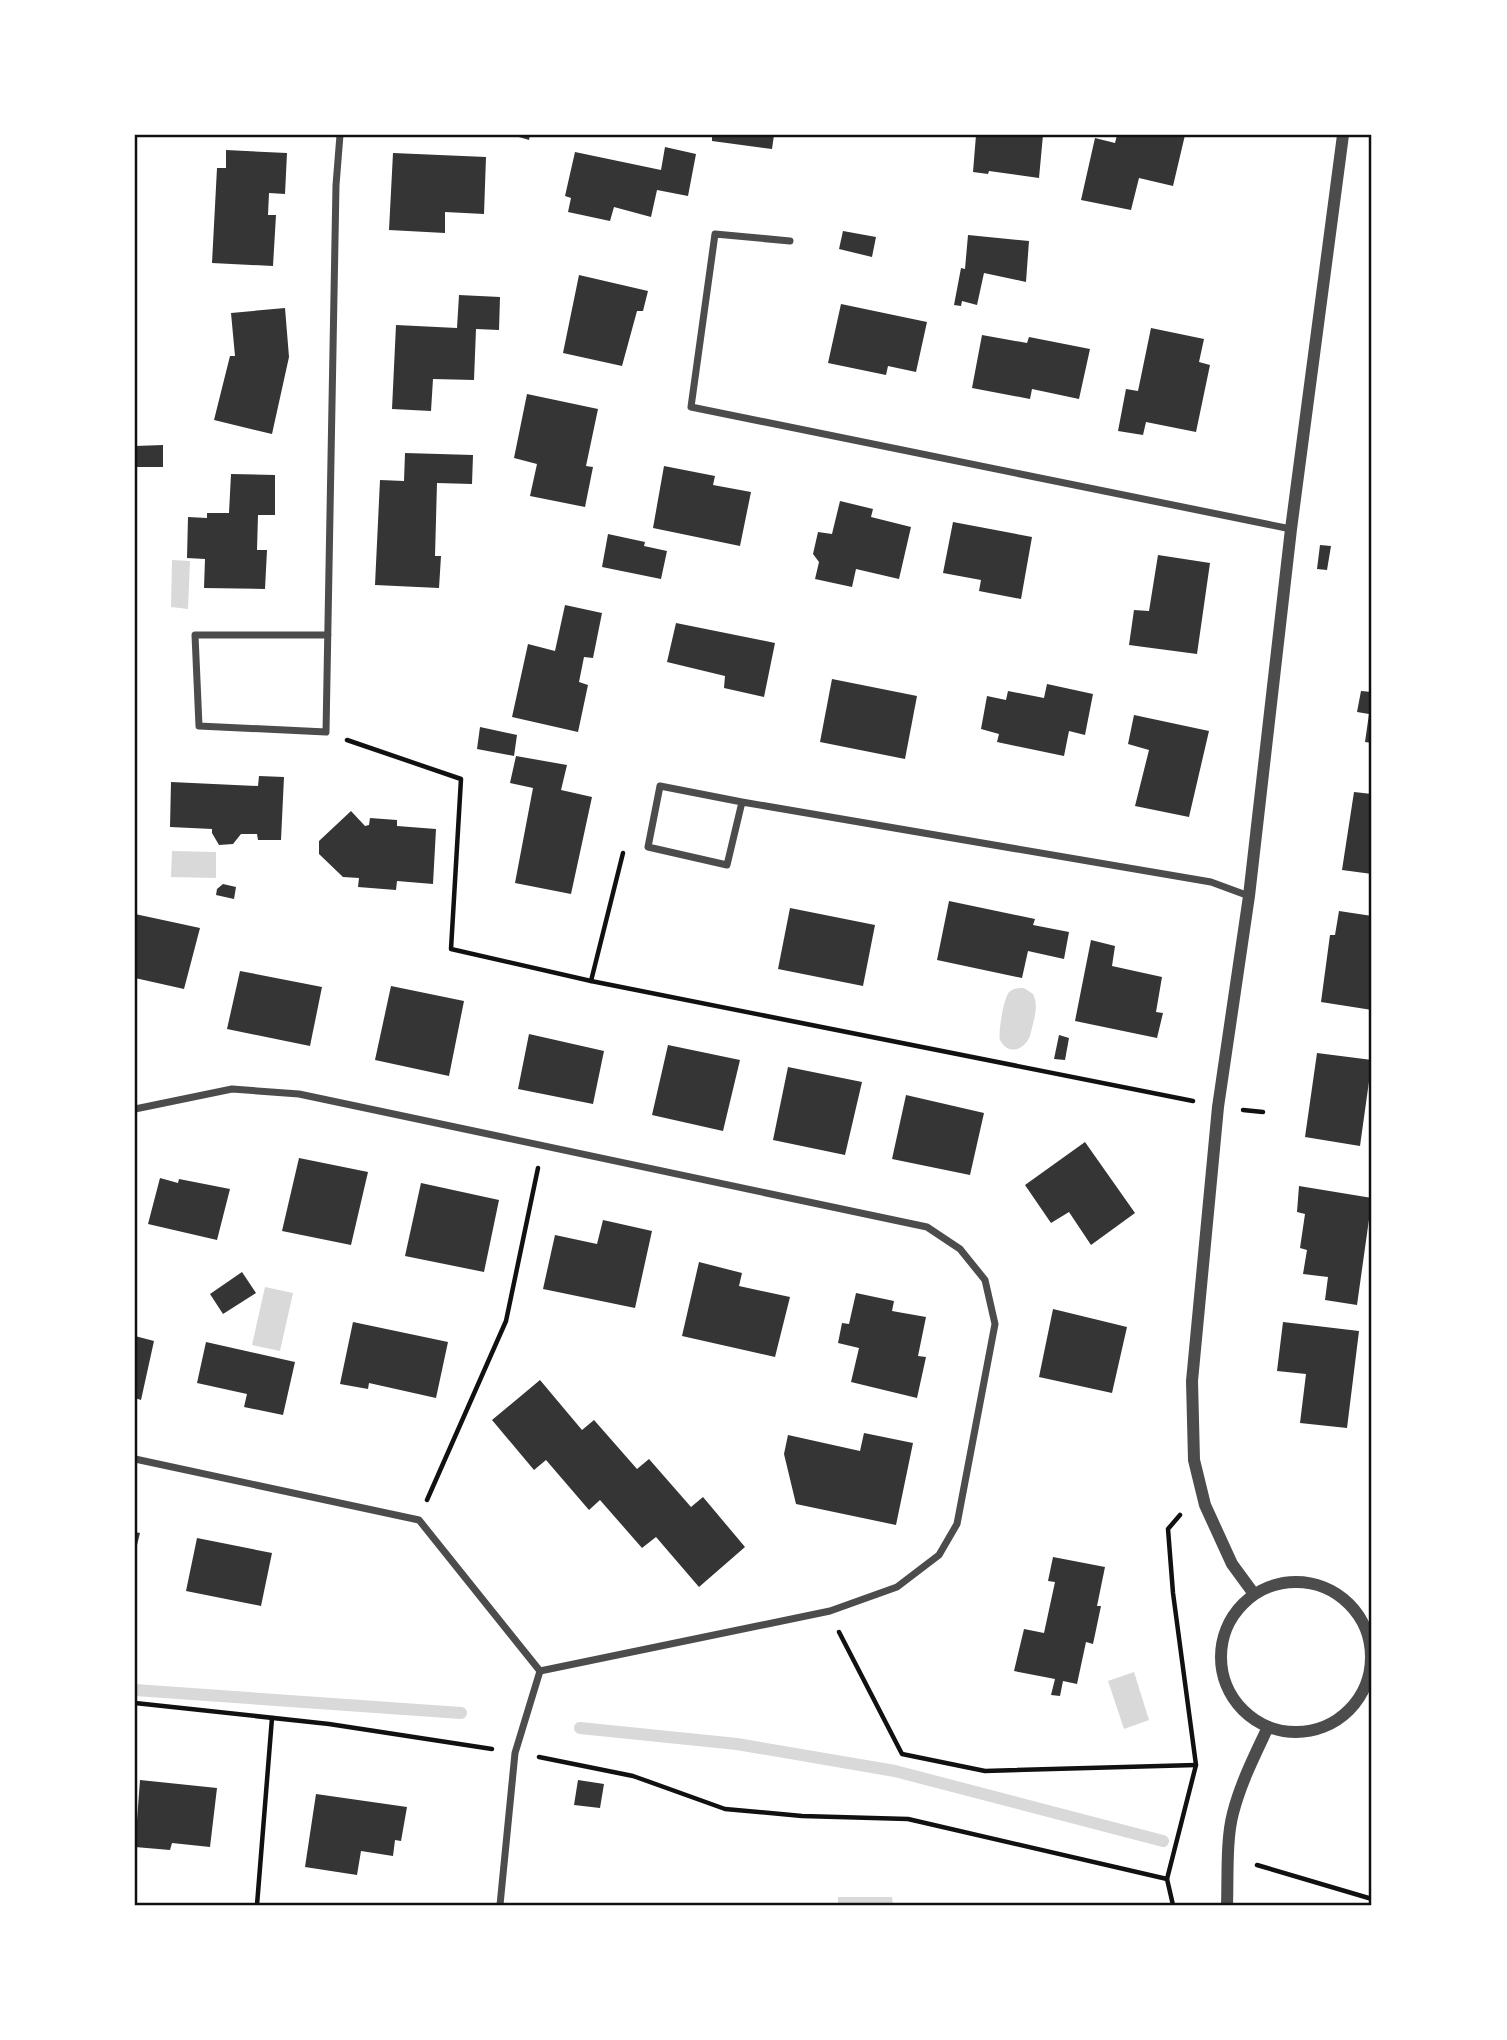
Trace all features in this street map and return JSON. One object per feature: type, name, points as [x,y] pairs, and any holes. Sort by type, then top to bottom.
[{"type":"street","points":[[328,635],[195,635],[199,726],[326,732],[328,635],[336,185],[340,135]]},
{"type":"street","points":[[1254,1594],[1232,1564],[1205,1506],[1194,1460],[1192,1381],[1218,1107],[1249,896],[1291,529],[1343,135]]},
{"type":"street","points":[[790,241],[715,234],[691,407],[1291,529]]},
{"type":"street","points":[[741,802],[727,865],[648,847],[660,786],[1211,882],[1249,896]]},
{"type":"street","points":[[135,1109],[232,1089],[299,1094],[926,1227],[960,1249],[985,1280],[995,1324],[957,1524],[939,1555],[897,1587],[830,1611],[540,1671]]},
{"type":"street","points":[[135,1459],[419,1520],[540,1671]]},
{"type":"street","points":[[1297,1582],[1319,1586],[1339,1595],[1369,1629],[1371,1655],[1368,1679],[1357,1701],[1339,1719],[1317,1729],[1293,1732],[1268,1727],[1248,1716],[1233,1698],[1223,1677],[1221,1653],[1226,1630],[1237,1610],[1254,1594],[1275,1585],[1297,1582]]},
{"type":"street","points":[[500,1905],[515,1753],[540,1671]]},
{"type":"street","points":[[1227,1905],[1232,1816],[1242,1781],[1268,1727]]},
{"type":"path","points":[[326,732],[461,779],[451,949],[591,981],[1218,1107],[1263,1112]]},
{"type":"path","points":[[591,981],[624,852],[648,847]]},
{"type":"path","points":[[419,1520],[506,1321],[542,1147]]},
{"type":"path","points":[[1173,1905],[1167,1879],[1196,1765],[1173,1593],[1168,1529],[1182,1513],[1205,1506]]},
{"type":"path","points":[[830,1611],[902,1755],[985,1771],[1196,1765]]},
{"type":"path","points":[[135,1703],[329,1724],[515,1753],[632,1776],[725,1809],[802,1816],[908,1819],[1167,1879]]},
{"type":"path","points":[[257,1905],[272,1718]]},
{"type":"path","points":[[1257,1865],[1372,1899]]},
{"type":"shaded area","points":[[172,560],[190,561],[188,609],[171,607]]},
{"type":"shaded area","points":[[172,851],[216,852],[216,878],[171,877]]},
{"type":"shaded area","points":[[1020,988],[1033,994],[1035,1013],[1029,1038],[1018,1049],[1013,1050],[1008,1049],[1000,1040],[1000,1025],[1008,994]]},
{"type":"shaded area","points":[[265,1287],[293,1293],[280,1351],[252,1345]]},
{"type":"shaded area","points":[[1134,1672],[1149,1720],[1124,1729],[1108,1681]]},
{"type":"shaded area","points":[[838,1897],[892,1897],[893,1905],[833,1905],[838,1903]]},
{"type":"building","points":[[512,135],[530,135],[529,140]]},
{"type":"building","points":[[712,135],[774,135],[772,149],[712,141]]},
{"type":"building","points":[[976,135],[1043,135],[1039,178],[989,171],[988,174],[973,172]]},
{"type":"building","points":[[1117,135],[1185,135],[1173,186],[1139,178],[1131,210],[1081,200],[1095,138],[1115,143]]},
{"type":"building","points":[[665,147],[696,154],[688,196],[657,190],[651,217],[614,207],[610,221],[568,212],[571,198],[565,196],[575,152],[661,170]]},
{"type":"building","points":[[226,150],[287,153],[285,194],[269,193],[268,215],[276,215],[273,266],[212,263],[217,168],[226,168]]},
{"type":"building","points":[[393,153],[486,157],[484,214],[445,212],[445,233],[389,230]]},
{"type":"building","points":[[843,231],[876,237],[872,257],[839,249]]},
{"type":"building","points":[[968,235],[1029,241],[1026,282],[984,273],[977,305],[962,301],[961,306],[954,305],[961,268],[965,269]]},
{"type":"building","points":[[579,275],[648,291],[643,311],[637,311],[622,366],[563,353]]},
{"type":"building","points":[[459,295],[500,297],[499,330],[476,329],[474,380],[433,379],[431,411],[392,409],[396,325],[457,328]]},
{"type":"building","points":[[841,304],[927,322],[916,372],[888,366],[886,375],[828,363]]},
{"type":"building","points":[[285,308],[289,357],[272,434],[214,420],[230,356],[235,356],[231,313]]},
{"type":"building","points":[[1151,328],[1204,339],[1199,362],[1210,365],[1196,432],[1146,422],[1143,435],[1118,431],[1126,389],[1138,391]]},
{"type":"building","points":[[982,335],[1027,343],[1029,337],[1090,349],[1079,399],[1032,389],[1030,399],[972,388]]},
{"type":"building","points":[[527,394],[598,409],[586,466],[593,467],[585,507],[530,496],[537,464],[514,458]]},
{"type":"building","points":[[163,445],[163,467],[135,467],[135,446]]},
{"type":"building","points":[[405,453],[473,455],[472,484],[437,483],[435,556],[441,556],[439,588],[375,585],[380,480],[404,481]]},
{"type":"building","points":[[664,466],[715,476],[713,485],[751,492],[740,546],[653,528]]},
{"type":"building","points":[[231,474],[275,475],[275,515],[258,515],[257,550],[267,550],[265,589],[204,588],[205,559],[187,558],[188,517],[207,518],[207,513],[229,513]]},
{"type":"building","points":[[840,501],[873,509],[871,517],[911,527],[899,579],[856,569],[852,587],[815,579],[819,562],[813,554],[818,532],[832,534]]},
{"type":"building","points":[[953,522],[1032,537],[1021,599],[979,591],[981,580],[943,573]]},
{"type":"building","points":[[608,534],[645,542],[644,546],[667,551],[661,579],[602,567]]},
{"type":"building","points":[[1320,545],[1331,546],[1327,570],[1317,569]]},
{"type":"building","points":[[1158,555],[1210,563],[1197,654],[1129,645],[1134,610],[1149,611]]},
{"type":"building","points":[[565,605],[602,613],[593,658],[584,657],[579,682],[588,685],[578,732],[512,717],[528,644],[555,651]]},
{"type":"building","points":[[676,623],[775,643],[764,697],[724,688],[725,676],[667,662]]},
{"type":"building","points":[[832,679],[917,696],[905,759],[820,742]]},
{"type":"building","points":[[1047,684],[1093,694],[1085,735],[1069,731],[1064,756],[997,742],[999,734],[981,729],[987,696],[1006,700],[1008,691],[1044,698]]},
{"type":"building","points":[[1361,691],[1372,692],[1372,743],[1365,742],[1369,714],[1357,712]]},
{"type":"building","points":[[1134,715],[1209,731],[1189,817],[1135,806],[1149,750],[1128,744]]},
{"type":"building","points":[[480,727],[517,735],[514,756],[477,749]]},
{"type":"building","points":[[516,756],[567,765],[561,790],[592,797],[571,894],[515,883],[533,788],[510,783]]},
{"type":"building","points":[[259,776],[284,777],[281,840],[258,840],[257,834],[241,834],[233,844],[219,845],[212,829],[170,827],[171,782],[258,786]]},
{"type":"building","points":[[1354,792],[1372,794],[1372,874],[1342,870]]},
{"type":"building","points":[[351,811],[365,826],[369,825],[370,818],[397,820],[397,826],[436,829],[433,884],[397,881],[396,890],[358,887],[359,878],[343,877],[319,854],[319,841]]},
{"type":"building","points":[[223,884],[236,887],[234,899],[216,895],[217,889]]},
{"type":"building","points":[[949,901],[1035,919],[1033,925],[1069,932],[1064,959],[1028,951],[1022,978],[937,960]]},
{"type":"building","points":[[790,908],[875,925],[863,986],[778,969]]},
{"type":"building","points":[[1339,911],[1372,916],[1372,1010],[1321,1002],[1330,935],[1335,935]]},
{"type":"building","points":[[135,914],[200,928],[184,989],[135,978]]},
{"type":"building","points":[[1091,940],[1115,946],[1112,966],[1162,977],[1156,1012],[1163,1013],[1157,1038],[1075,1021]]},
{"type":"building","points":[[240,971],[322,987],[310,1046],[227,1029]]},
{"type":"building","points":[[391,986],[464,1001],[449,1076],[375,1060]]},
{"type":"building","points":[[529,1034],[604,1051],[593,1104],[518,1089]]},
{"type":"building","points":[[1059,1035],[1069,1038],[1065,1060],[1054,1059]]},
{"type":"building","points":[[668,1045],[740,1060],[723,1131],[652,1115]]},
{"type":"building","points":[[1317,1053],[1372,1060],[1360,1146],[1305,1137]]},
{"type":"building","points":[[788,1067],[862,1082],[845,1155],[773,1140]]},
{"type":"building","points":[[906,1095],[984,1113],[970,1175],[892,1159]]},
{"type":"building","points":[[1085,1142],[1135,1213],[1091,1245],[1069,1212],[1051,1223],[1025,1185]]},
{"type":"building","points":[[299,1158],[368,1172],[351,1245],[282,1231]]},
{"type":"building","points":[[160,1178],[178,1183],[179,1179],[230,1189],[217,1240],[148,1224]]},
{"type":"building","points":[[421,1183],[499,1200],[484,1272],[405,1256]]},
{"type":"building","points":[[1299,1186],[1372,1198],[1357,1305],[1325,1300],[1328,1277],[1303,1274],[1307,1250],[1300,1248],[1305,1214],[1297,1212]]},
{"type":"building","points":[[603,1220],[652,1231],[635,1308],[543,1289],[555,1235],[597,1244]]},
{"type":"building","points":[[699,1262],[742,1273],[739,1286],[790,1297],[775,1357],[682,1336]]},
{"type":"building","points":[[242,1272],[256,1293],[223,1314],[210,1294]]},
{"type":"building","points":[[856,1293],[894,1301],[892,1311],[926,1317],[918,1356],[926,1357],[917,1398],[851,1382],[859,1348],[838,1343],[842,1323],[849,1324]]},
{"type":"building","points":[[1053,1309],[1127,1327],[1112,1393],[1039,1377]]},
{"type":"building","points":[[353,1322],[448,1342],[436,1398],[369,1383],[368,1389],[340,1384]]},
{"type":"building","points":[[1283,1322],[1359,1331],[1347,1428],[1300,1423],[1306,1374],[1277,1371]]},
{"type":"building","points":[[135,1336],[154,1341],[141,1400],[135,1398]]},
{"type":"building","points":[[206,1342],[295,1362],[283,1415],[244,1407],[247,1394],[197,1383]]},
{"type":"building","points":[[540,1380],[582,1430],[594,1420],[637,1469],[649,1459],[691,1507],[703,1497],[745,1547],[699,1587],[656,1537],[642,1548],[600,1500],[589,1510],[546,1460],[534,1470],[492,1420]]},
{"type":"building","points":[[864,1433],[913,1443],[896,1525],[796,1504],[784,1454],[788,1435],[860,1451]]},
{"type":"building","points":[[135,1532],[140,1533],[136,1549],[135,1549]]},
{"type":"building","points":[[197,1538],[272,1553],[261,1606],[186,1591]]},
{"type":"building","points":[[1053,1557],[1105,1567],[1093,1644],[1086,1642],[1077,1684],[1063,1681],[1060,1696],[1051,1695],[1055,1679],[1014,1671],[1024,1629],[1044,1633],[1055,1582],[1048,1581]]},
{"type":"building","points":[[140,1780],[217,1788],[210,1847],[172,1843],[170,1850],[135,1847]]},
{"type":"building","points":[[578,1780],[604,1784],[600,1808],[574,1805]]},
{"type":"building","points":[[316,1794],[407,1807],[401,1841],[395,1840],[393,1856],[361,1851],[357,1875],[305,1867]]},
{"type":"waterway","points":[[135,1690],[461,1713]]},
{"type":"waterway","points":[[580,1728],[737,1744],[895,1771],[1163,1841]]}]
